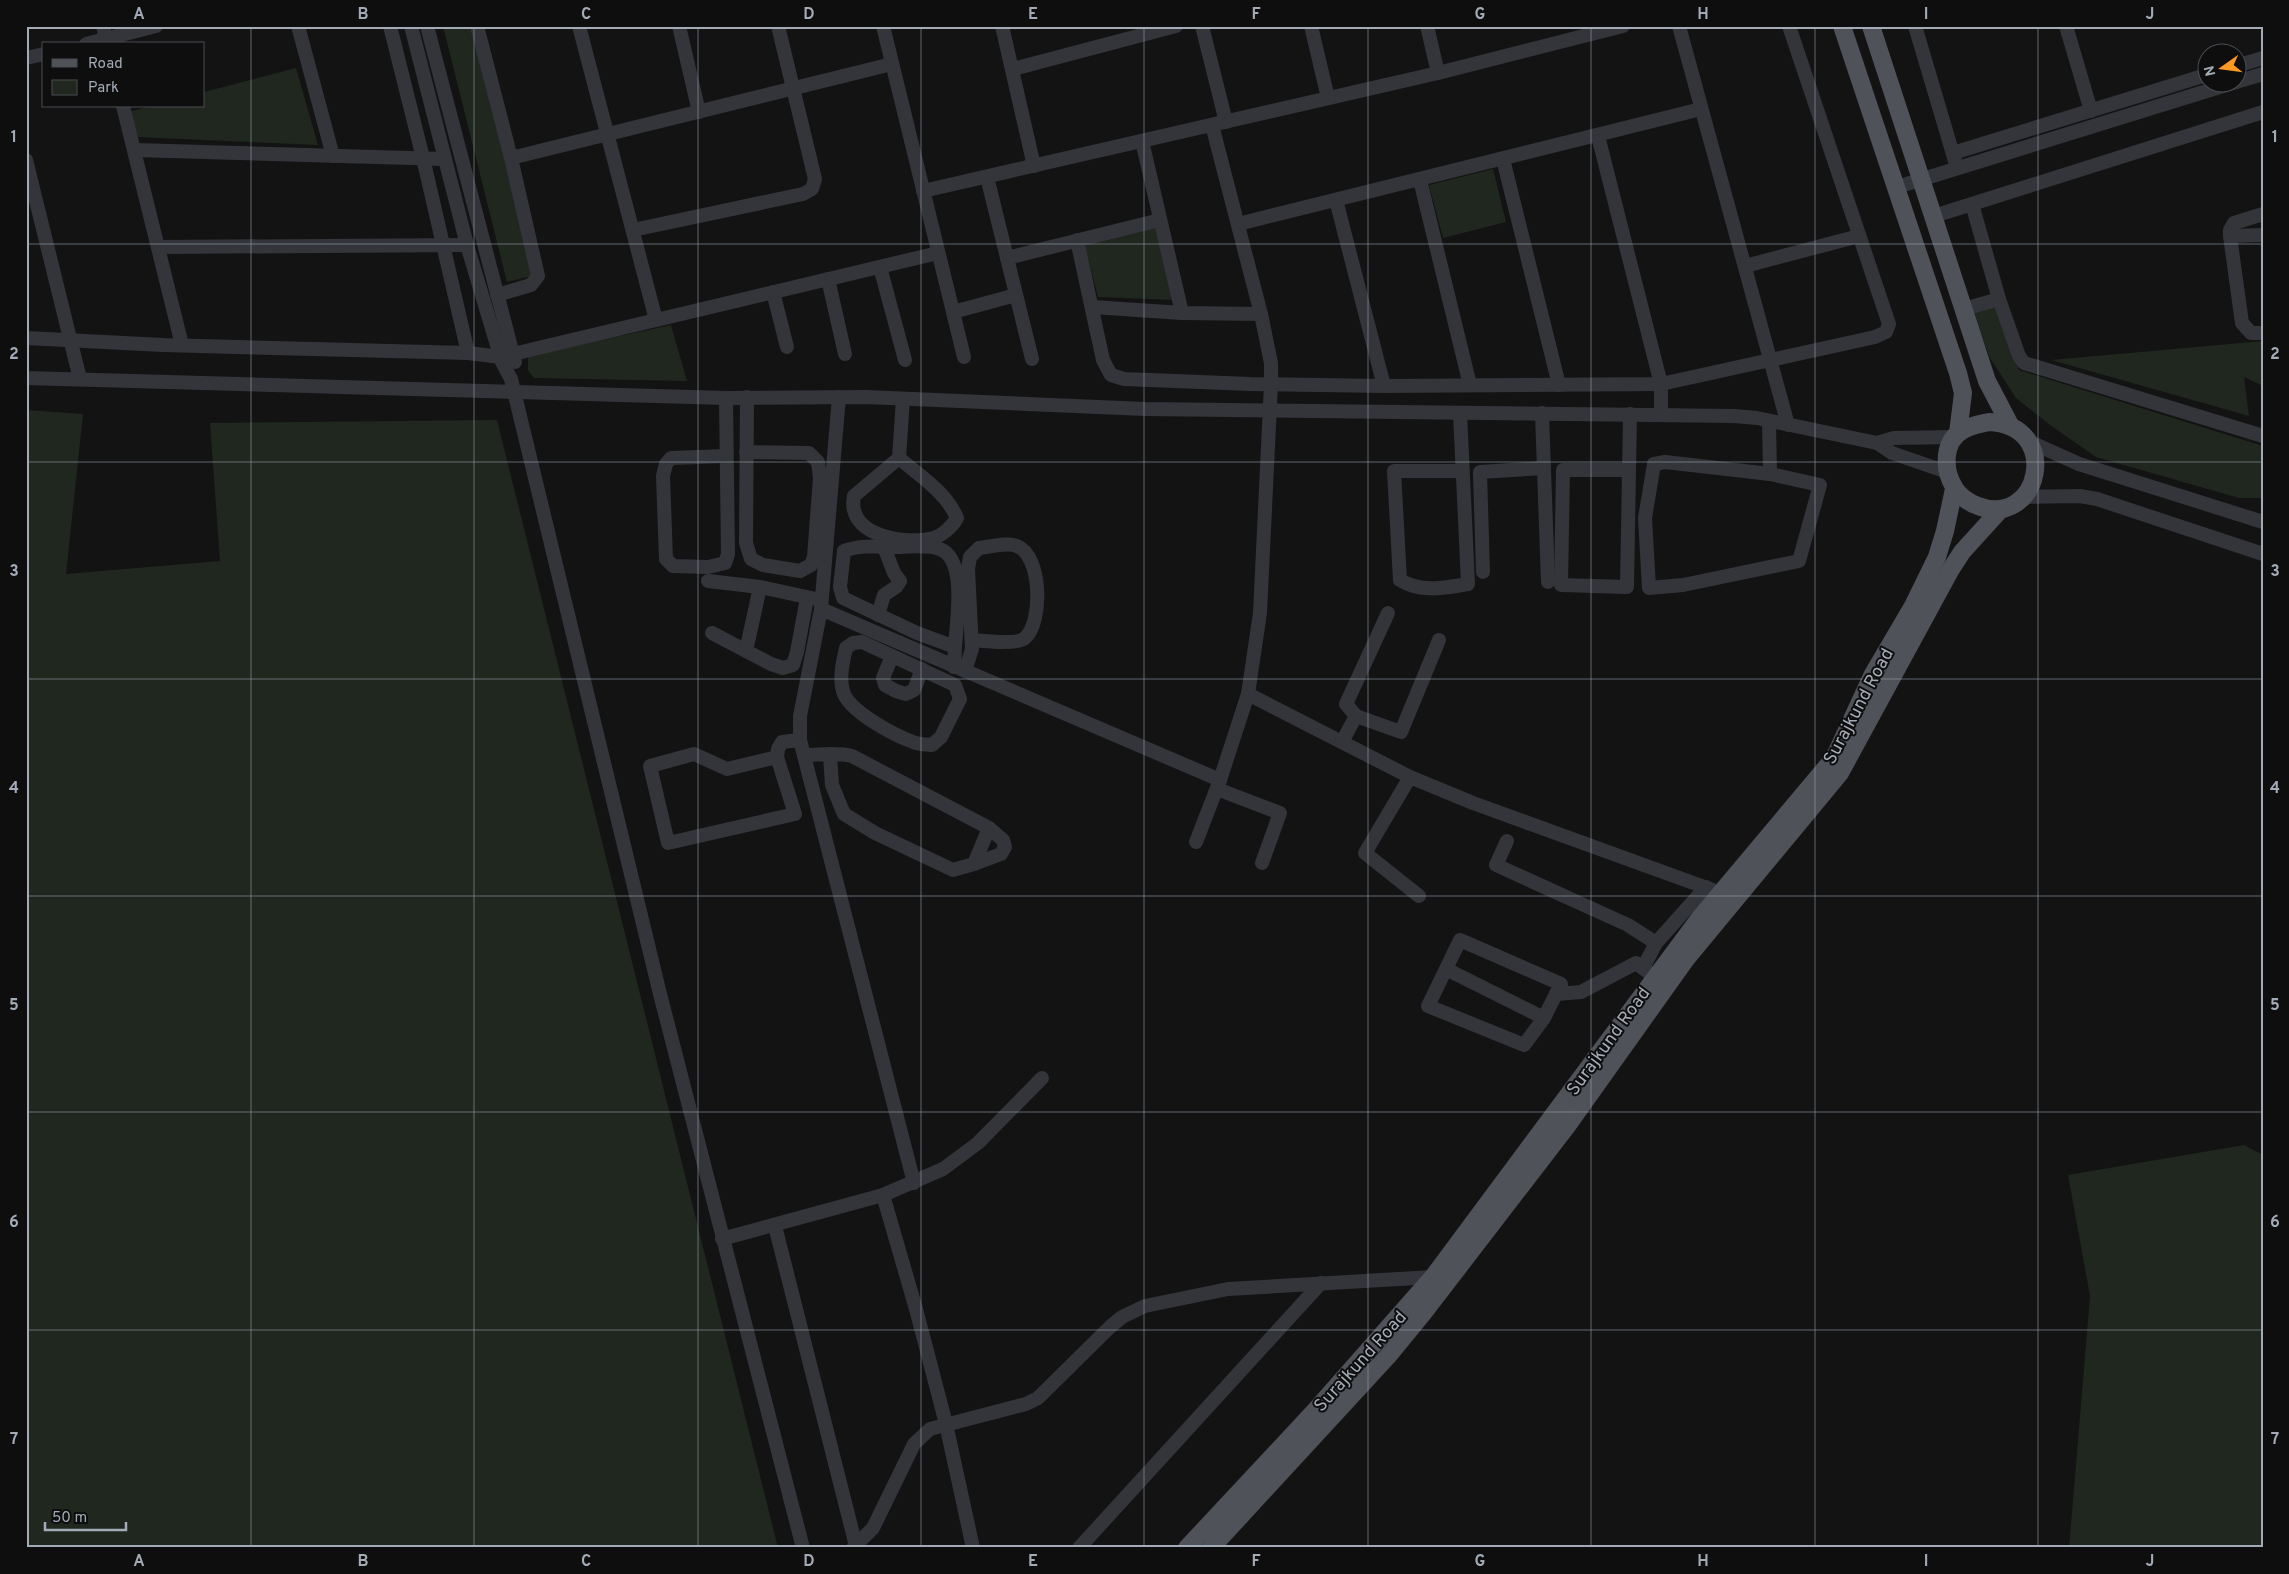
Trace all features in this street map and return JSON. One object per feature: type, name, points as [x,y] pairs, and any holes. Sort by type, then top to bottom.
[{"type":"main road","points":[[1842,26],[1958,373],[1963,393],[1956,435],[1947,454],[1947,472],[1954,488],[1973,504],[1983,508],[2002,509],[2023,497],[2034,480],[2036,460],[2030,442],[2021,432],[2010,425],[1989,422],[1964,429],[1956,435]]},
{"type":"main road","points":[[1871,26],[1987,381],[2010,425]]},
{"type":"main road","name":"Surajkund Road","points":[[1187,1548],[1314,1412],[1433,1277],[1649,973],[1713,890],[1822,773],[1836,754],[1873,674],[1913,606],[1937,557],[1946,531],[1954,488]]},
{"type":"main road","name":"Surajkund Road","points":[[1211,1548],[1388,1356],[1424,1312],[1567,1126],[1686,959],[1840,773],[1951,569],[1968,546],[2002,509]]},
{"type":"street","points":[[91,42],[105,36],[156,26]]},
{"type":"street","points":[[298,26],[333,156]]},
{"type":"street","points":[[390,26],[468,353]]},
{"type":"street","points":[[412,26],[467,245],[507,356],[515,362],[513,385],[658,984],[722,1239],[803,1548]]},
{"type":"street","points":[[427,26],[498,295],[507,356]]},
{"type":"street","points":[[476,26],[511,158],[538,276],[530,285],[498,295]]},
{"type":"street","points":[[580,26],[656,320]]},
{"type":"street","points":[[679,26],[699,112]]},
{"type":"street","points":[[633,230],[803,194],[812,189],[814,179],[778,26]]},
{"type":"street","points":[[883,26],[964,357]]},
{"type":"street","points":[[1002,26],[1034,166]]},
{"type":"street","points":[[1013,69],[1176,26]]},
{"type":"street","points":[[1196,842],[1219,785],[1248,694],[1260,613],[1268,411],[1271,384],[1271,363],[1261,314],[1238,224],[1202,26]]},
{"type":"street","points":[[1311,26],[1328,98]]},
{"type":"street","points":[[1427,26],[1438,73]]},
{"type":"street","points":[[924,191],[1438,73],[1586,31],[1623,26]]},
{"type":"street","points":[[1679,26],[1788,425]]},
{"type":"street","points":[[1077,240],[1103,360],[1111,375],[1124,379],[1384,386],[1661,384],[1874,337],[1883,334],[1888,329],[1789,26]]},
{"type":"street","points":[[1915,26],[1957,169]]},
{"type":"street","points":[[2066,26],[2091,111]]},
{"type":"street","points":[[397,55],[418,52]]},
{"type":"street","points":[[26,58],[42,54]]},
{"type":"street","points":[[2246,63],[2263,58]]},
{"type":"street","points":[[511,158],[892,64]]},
{"type":"street","points":[[2246,79],[2263,74]]},
{"type":"street","points":[[1953,153],[2196,78]]},
{"type":"street","points":[[1896,187],[2204,92]]},
{"type":"street","points":[[124,108],[182,345]]},
{"type":"street","points":[[1238,224],[1702,109]]},
{"type":"street","points":[[1934,216],[2263,112]]},
{"type":"street","points":[[1598,136],[1661,384],[1661,414]]},
{"type":"street","points":[[1142,141],[1182,313]]},
{"type":"street","points":[[134,150],[445,160]]},
{"type":"street","points":[[1503,159],[1559,385]]},
{"type":"street","points":[[26,160],[30,190],[80,379]]},
{"type":"street","points":[[987,177],[1032,359]]},
{"type":"street","points":[[1420,180],[1470,385]]},
{"type":"street","points":[[1336,200],[1384,386]]},
{"type":"street","points":[[1972,204],[1999,299],[2019,356],[2028,364],[2263,436]]},
{"type":"street","points":[[2263,214],[2234,223],[2230,230],[2242,323],[2251,333],[2263,333]]},
{"type":"street","points":[[1007,258],[1160,220]]},
{"type":"street","points":[[2230,236],[2263,235]]},
{"type":"street","points":[[1745,266],[1859,236]]},
{"type":"street","points":[[158,247],[467,245]]},
{"type":"street","points":[[26,338],[182,345],[468,353],[507,356],[938,253]]},
{"type":"street","points":[[880,267],[906,360]]},
{"type":"street","points":[[828,279],[846,354]]},
{"type":"street","points":[[773,292],[787,347]]},
{"type":"street","points":[[953,312],[1016,295]]},
{"type":"street","points":[[1964,310],[1999,299]]},
{"type":"street","points":[[1093,307],[1182,313],[1261,314]]},
{"type":"street","points":[[26,378],[513,385],[726,398],[839,397],[1144,409],[1734,416],[1769,421],[1877,443],[1892,453],[1947,472]]},
{"type":"street","points":[[746,452],[809,453],[818,462],[820,478],[814,557],[811,565],[800,571],[763,565],[751,559],[746,543],[746,452],[747,397]]},
{"type":"street","points":[[839,397],[821,604],[800,716],[800,740],[914,1183]]},
{"type":"street","points":[[726,398],[728,554],[726,563],[708,568],[674,566],[666,559],[662,476],[666,464],[671,458],[726,456]]},
{"type":"street","points":[[899,458],[942,495],[957,518],[953,525],[930,539],[883,537],[866,528],[855,515],[852,505],[854,496],[899,458],[903,399]]},
{"type":"street","points":[[1460,413],[1463,471],[1458,529],[1468,584],[1441,589],[1412,588],[1400,580],[1394,471],[1463,471]]},
{"type":"street","points":[[1542,413],[1548,582]]},
{"type":"street","points":[[1628,470],[1563,470],[1561,585],[1627,587],[1630,414]]},
{"type":"street","points":[[1769,421],[1770,474]]},
{"type":"street","points":[[1877,443],[1894,438],[1956,435]]},
{"type":"street","points":[[2030,442],[2079,464],[2263,522]]},
{"type":"street","points":[[1665,462],[1770,474],[1820,485],[1800,561],[1683,584],[1649,588],[1645,518],[1654,464],[1665,462]]},
{"type":"street","points":[[1483,572],[1480,472],[1544,468]]},
{"type":"street","points":[[2023,497],[2080,496],[2097,500],[2263,554]]},
{"type":"street","points":[[2247,517],[2263,517]]},
{"type":"street","points":[[955,648],[843,598],[840,587],[844,551],[855,547],[923,546],[942,550],[950,557],[959,580],[955,648],[959,669]]},
{"type":"street","points":[[959,669],[972,649],[968,570],[970,557],[979,548],[1017,546],[1026,553],[1034,568],[1038,613],[1031,628],[1026,638],[1018,641],[972,640]]},
{"type":"street","points":[[878,615],[884,595],[900,584],[884,547]]},
{"type":"street","points":[[708,581],[760,587],[807,598],[910,648],[1280,813],[1262,862]]},
{"type":"street","points":[[746,651],[760,587]]},
{"type":"street","points":[[712,633],[783,668],[793,665],[807,598]]},
{"type":"street","points":[[1388,613],[1346,704],[1356,716],[1401,732],[1439,640]]},
{"type":"street","points":[[862,642],[922,669],[955,685],[960,699],[941,737],[932,745],[915,743],[859,713],[849,703],[843,690],[842,663],[846,648],[853,644],[862,642]]},
{"type":"street","points":[[910,648],[884,678],[885,684],[896,691],[906,694],[914,690],[922,669]]},
{"type":"street","points":[[1248,694],[1410,777],[1472,803],[1713,890],[1656,943],[1649,973],[1636,963],[1581,992],[1556,994]]},
{"type":"street","points":[[1342,742],[1356,716]]},
{"type":"street","points":[[777,757],[727,769],[694,754],[650,766],[668,843],[795,814],[777,757],[778,749],[782,742],[800,740]]},
{"type":"street","points":[[804,755],[830,755],[852,756],[989,828],[1003,840],[1005,847],[1001,854],[953,870],[875,833],[844,814],[832,785],[830,755]]},
{"type":"street","points":[[1410,777],[1365,853],[1419,896]]},
{"type":"street","points":[[974,864],[989,828]]},
{"type":"street","points":[[1507,841],[1496,865],[1628,925],[1656,943]]},
{"type":"street","points":[[1460,940],[1561,984],[1544,1018],[1524,1045],[1428,1006],[1446,969],[1460,940]]},
{"type":"street","points":[[1446,969],[1544,1018]]},
{"type":"street","points":[[722,1239],[883,1195],[943,1169],[978,1143],[1042,1078]]},
{"type":"street","points":[[883,1195],[916,1309],[946,1424],[973,1548]]},
{"type":"street","points":[[775,1226],[855,1547]]},
{"type":"street","points":[[855,1547],[873,1528],[914,1444],[930,1429],[1026,1404],[1038,1398],[1110,1327],[1122,1317],[1145,1306],[1228,1289],[1433,1277]]},
{"type":"street","points":[[1079,1548],[1321,1283]]},
{"type":"green space","points":[[443,26],[473,26],[535,275],[507,282]]},
{"type":"green space","points":[[296,68],[318,145],[136,137],[128,112],[143,108],[205,108],[205,92]]},
{"type":"green space","points":[[1493,169],[1506,222],[1443,238],[1429,185]]},
{"type":"green space","points":[[1156,228],[1175,300],[1098,297],[1085,246]]},
{"type":"green space","points":[[1998,306],[2019,370],[2263,446],[2263,498],[2239,498],[2096,457],[2050,425],[2016,398],[1990,358],[1973,313]]},
{"type":"green space","points":[[671,325],[687,381],[534,378],[528,370],[528,356]]},
{"type":"green space","points":[[2263,341],[2263,386],[2244,377],[2249,416],[2051,360]]},
{"type":"green space","points":[[26,410],[83,414],[66,574],[220,561],[210,423],[497,420],[778,1548],[26,1548]]},
{"type":"green space","points":[[2244,1145],[2263,1155],[2263,1548],[2069,1548],[2090,1296],[2068,1175]]}]
